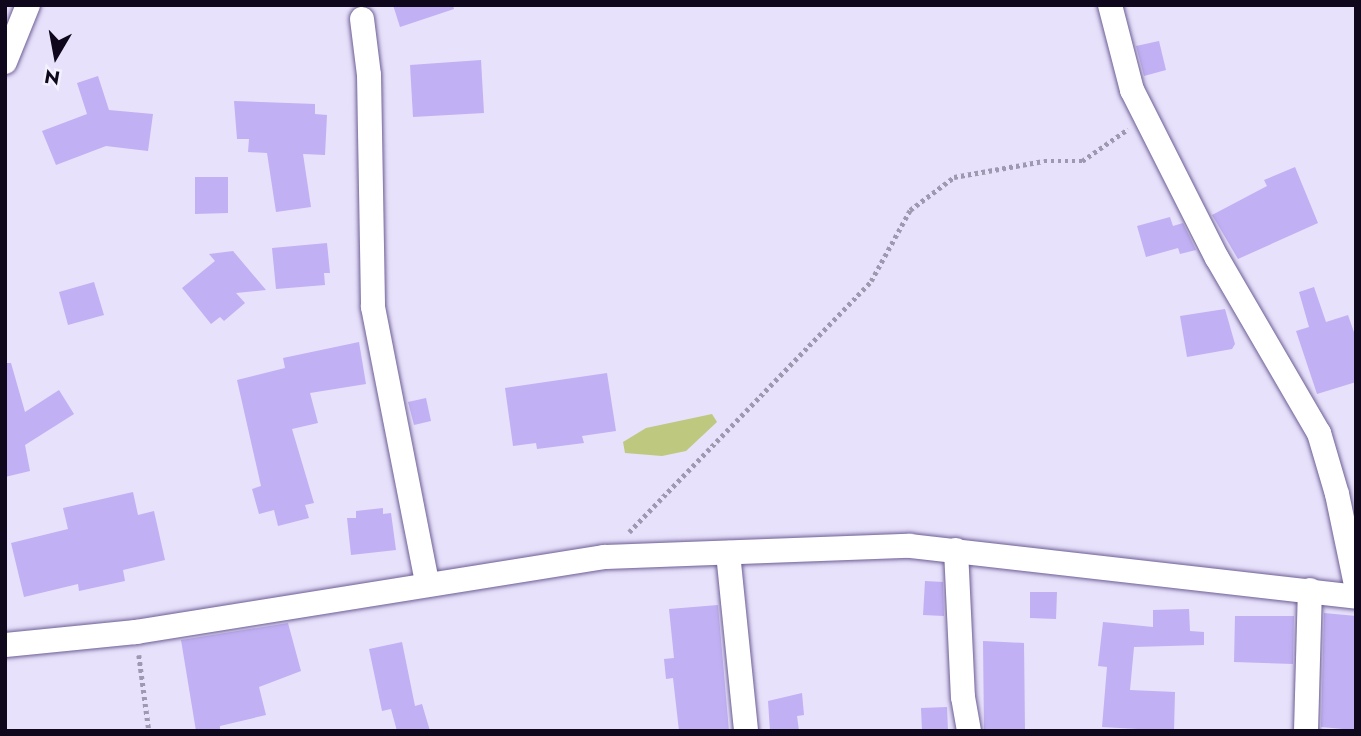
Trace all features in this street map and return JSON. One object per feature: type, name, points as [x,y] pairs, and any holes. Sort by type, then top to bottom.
[{"type":"street","points":[[5,62],[28,5]]},
{"type":"street","points":[[1110,5],[1132,90],[1145,117],[1217,258],[1319,433],[1347,490],[1356,585]]},
{"type":"street","points":[[362,19],[369,75],[373,307],[427,582]]},
{"type":"street","points":[[5,645],[136,632],[427,582],[604,557],[910,546],[1356,597]]},
{"type":"street","points":[[956,550],[963,697],[969,731]]},
{"type":"street","points":[[727,553],[746,731]]},
{"type":"street","points":[[1306,731],[1310,590]]},
{"type":"path","points":[[604,557],[784,377],[871,281],[910,210],[954,177],[1044,160],[1082,161],[1145,117]]},
{"type":"path","points":[[136,632],[149,731]]},
{"type":"green space","points":[[712,414],[717,422],[686,451],[662,456],[625,453],[623,442],[646,428]]},
{"type":"building","points":[[393,5],[453,5],[454,9],[400,27]]},
{"type":"building","points":[[1159,41],[1166,70],[1144,76],[1136,46]]},
{"type":"building","points":[[481,60],[484,113],[413,117],[410,65]]},
{"type":"building","points":[[98,76],[109,110],[153,114],[148,151],[106,146],[56,165],[42,131],[87,114],[77,83]]},
{"type":"building","points":[[234,101],[315,104],[315,114],[327,115],[325,155],[303,154],[311,207],[276,212],[267,153],[248,152],[249,139],[237,139]]},
{"type":"building","points":[[1295,167],[1318,223],[1238,259],[1212,215],[1267,186],[1264,180]]},
{"type":"building","points":[[195,177],[228,177],[228,213],[195,214]]},
{"type":"building","points":[[1170,217],[1173,226],[1183,223],[1196,250],[1180,254],[1178,248],[1146,257],[1137,226]]},
{"type":"building","points":[[327,243],[330,273],[324,273],[325,285],[276,289],[272,248]]},
{"type":"building","points":[[233,251],[266,290],[236,293],[245,303],[224,321],[220,317],[211,324],[182,288],[215,261],[209,254]]},
{"type":"building","points":[[94,282],[104,315],[68,325],[59,292]]},
{"type":"building","points":[[1314,287],[1326,322],[1348,315],[1356,338],[1356,382],[1317,394],[1296,331],[1309,327],[1299,292]]},
{"type":"building","points":[[1225,309],[1235,344],[1232,349],[1187,357],[1180,316]]},
{"type":"building","points":[[359,342],[366,384],[310,393],[318,423],[292,429],[314,503],[305,505],[309,518],[278,526],[274,510],[259,514],[252,489],[261,486],[237,380],[285,368],[283,358]]},
{"type":"building","points":[[5,363],[11,363],[25,412],[59,390],[74,414],[25,445],[30,471],[5,477]]},
{"type":"building","points":[[607,373],[616,431],[582,436],[584,443],[537,449],[536,443],[513,446],[505,388]]},
{"type":"building","points":[[426,398],[431,421],[414,425],[408,402]]},
{"type":"building","points":[[133,492],[138,515],[154,511],[165,560],[123,570],[125,581],[79,591],[78,584],[24,597],[11,543],[68,529],[63,508]]},
{"type":"building","points":[[383,508],[383,514],[391,513],[396,550],[351,555],[347,518],[356,518],[356,511]]},
{"type":"building","points":[[925,581],[943,582],[944,616],[923,615]]},
{"type":"building","points":[[1030,592],[1057,592],[1056,619],[1030,618]]},
{"type":"building","points":[[718,605],[729,731],[679,731],[673,678],[666,679],[664,659],[674,658],[669,609]]},
{"type":"building","points":[[1189,609],[1190,631],[1204,632],[1204,645],[1134,647],[1130,690],[1175,692],[1174,731],[1102,727],[1107,667],[1098,666],[1103,622],[1153,627],[1153,610]]},
{"type":"building","points":[[1324,613],[1356,616],[1354,730],[1321,727]]},
{"type":"building","points":[[1235,616],[1294,616],[1293,664],[1234,662]]},
{"type":"building","points":[[288,623],[301,671],[259,687],[266,715],[220,726],[220,731],[196,731],[181,640]]},
{"type":"building","points":[[983,641],[1024,643],[1025,731],[984,731]]},
{"type":"building","points":[[402,642],[415,706],[422,704],[430,731],[397,731],[391,709],[382,711],[369,649]]},
{"type":"building","points":[[802,693],[804,715],[797,716],[799,731],[770,731],[768,701]]},
{"type":"building","points":[[947,707],[948,731],[922,731],[921,708]]}]
